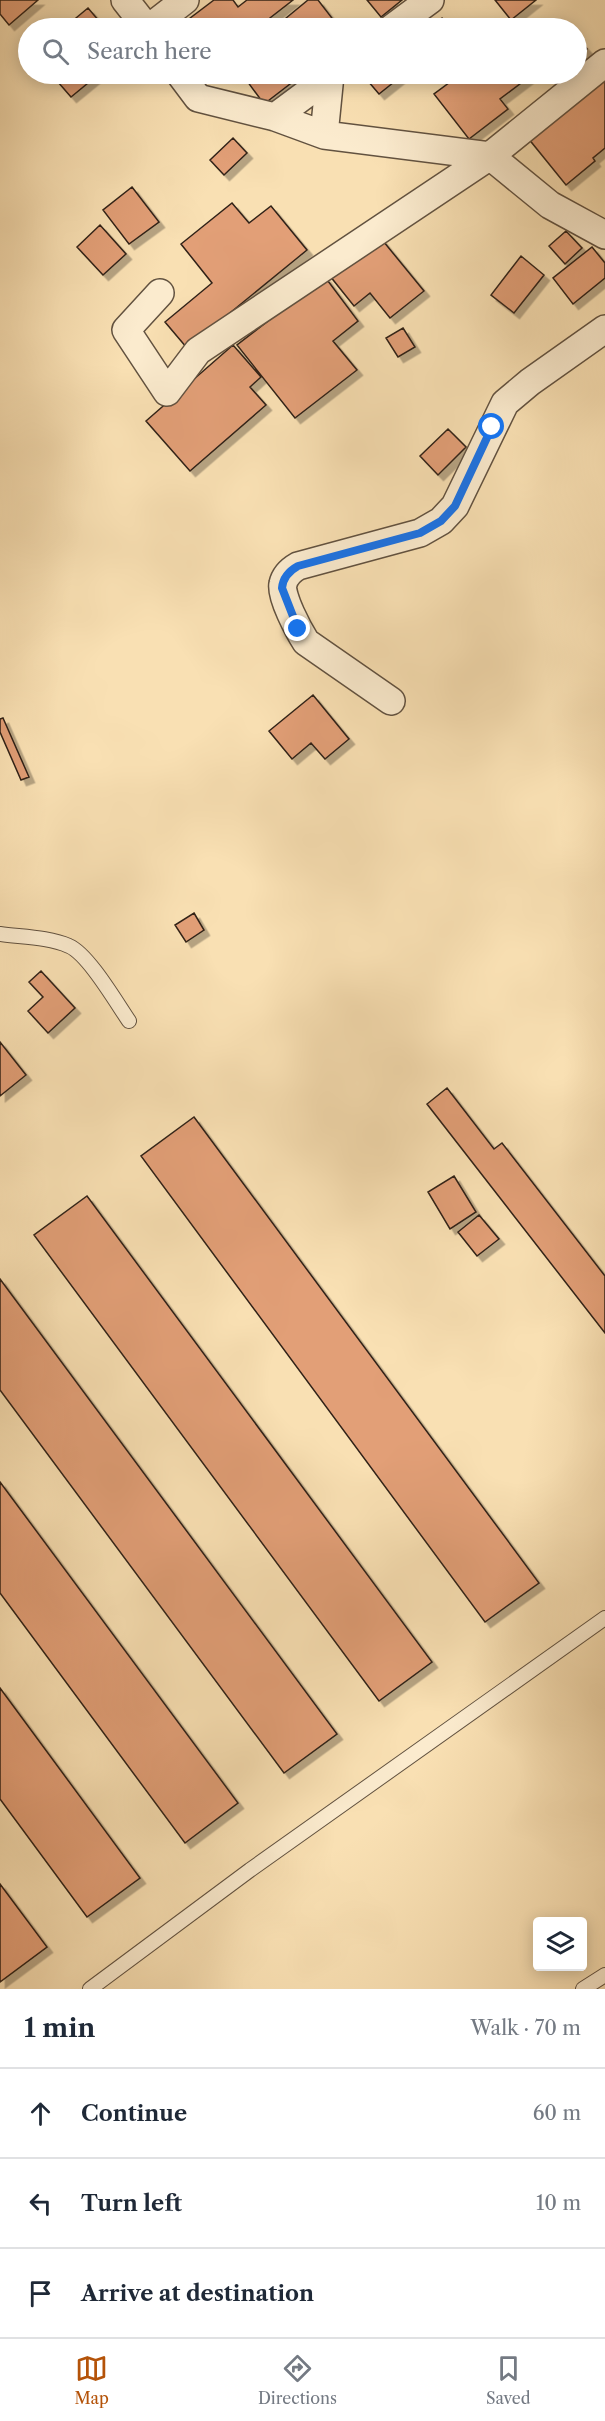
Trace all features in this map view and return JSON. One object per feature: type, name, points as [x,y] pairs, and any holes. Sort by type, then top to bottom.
[{"type":"street","points":[[125,0],[140,18]]},
{"type":"street","points":[[161,18],[185,0]]},
{"type":"street","points":[[406,18],[430,0]]},
{"type":"street","points":[[587,78],[605,63]]},
{"type":"street","points":[[188,84],[198,98],[274,117],[324,135],[490,156],[550,205],[605,235]]},
{"type":"street","points":[[274,117],[318,84]]},
{"type":"street","points":[[324,135],[330,84]]},
{"type":"street","points":[[160,293],[126,330],[167,392],[198,351],[490,156],[579,84]]},
{"type":"street","points":[[391,701],[306,642],[298,629],[282,588],[286,575],[298,566],[420,533],[441,521],[455,506],[505,403],[530,382],[605,329]]},
{"type":"lane","points":[[0,934],[57,943],[81,953],[129,1021]]},
{"type":"lane","points":[[90,1989],[250,1870],[605,1618]]},
{"type":"lane","points":[[583,1989],[605,1975]]},
{"type":"building","points":[[0,0],[38,0],[9,25],[0,14]]},
{"type":"building","points":[[214,0],[233,0],[238,7],[247,0],[293,0],[270,18],[190,18]]},
{"type":"building","points":[[308,0],[318,0],[332,18],[286,18]]},
{"type":"building","points":[[367,0],[402,0],[381,17]]},
{"type":"building","points":[[495,0],[536,0],[514,18],[509,18]]},
{"type":"building","points":[[88,8],[96,18],[76,18]]},
{"type":"building","points":[[605,77],[605,148],[593,158],[595,161],[566,185],[528,138]]},
{"type":"building","points":[[60,84],[87,84],[71,97]]},
{"type":"building","points":[[249,84],[290,84],[264,104]]},
{"type":"building","points":[[370,84],[392,84],[379,94]]},
{"type":"building","points":[[448,84],[520,84],[500,99],[508,109],[469,139],[434,94]]},
{"type":"building","points":[[233,138],[247,153],[224,175],[210,160]]},
{"type":"building","points":[[132,187],[159,222],[129,244],[103,210]]},
{"type":"building","points":[[232,203],[249,223],[271,206],[307,250],[187,348],[165,322],[212,283],[181,244]]},
{"type":"building","points":[[100,225],[126,254],[103,275],[77,247]]},
{"type":"building","points":[[566,231],[582,248],[565,264],[549,246]]},
{"type":"building","points":[[379,236],[424,291],[390,318],[370,293],[354,306],[330,276]]},
{"type":"building","points":[[592,247],[605,263],[605,278],[573,304],[553,278]]},
{"type":"building","points":[[521,256],[544,275],[514,313],[491,295]]},
{"type":"building","points":[[325,277],[358,321],[333,341],[357,370],[295,418],[237,345]]},
{"type":"building","points":[[403,328],[415,347],[398,357],[386,338]]},
{"type":"building","points":[[233,345],[261,377],[250,387],[266,405],[190,471],[146,421]]},
{"type":"building","points":[[448,429],[466,447],[438,475],[420,456]]},
{"type":"building","points":[[313,695],[349,739],[325,759],[311,743],[292,759],[269,731]]},
{"type":"building","points":[[3,718],[29,777],[21,780],[0,732],[0,719]]},
{"type":"building","points":[[194,913],[204,930],[186,942],[175,925]]},
{"type":"building","points":[[41,971],[75,1008],[48,1033],[28,1011],[43,997],[29,982]]},
{"type":"building","points":[[0,1042],[26,1075],[0,1096]]},
{"type":"building","points":[[447,1088],[494,1149],[502,1143],[605,1276],[605,1333],[427,1104]]},
{"type":"building","points":[[194,1117],[539,1583],[485,1622],[141,1156]]},
{"type":"building","points":[[454,1176],[476,1212],[450,1229],[428,1192]]},
{"type":"building","points":[[87,1196],[432,1662],[379,1701],[34,1235]]},
{"type":"building","points":[[479,1215],[499,1239],[477,1256],[458,1232]]},
{"type":"building","points":[[0,1279],[337,1734],[284,1773],[0,1390]]},
{"type":"building","points":[[0,1482],[238,1803],[185,1843],[0,1593]]},
{"type":"building","points":[[0,1688],[140,1878],[87,1917],[0,1799]]},
{"type":"building","points":[[0,1884],[47,1947],[0,1982]]},
{"type":"route","points":[[298,629],[282,588],[286,575],[298,566],[420,533],[441,521],[455,506],[492,427]]}]
